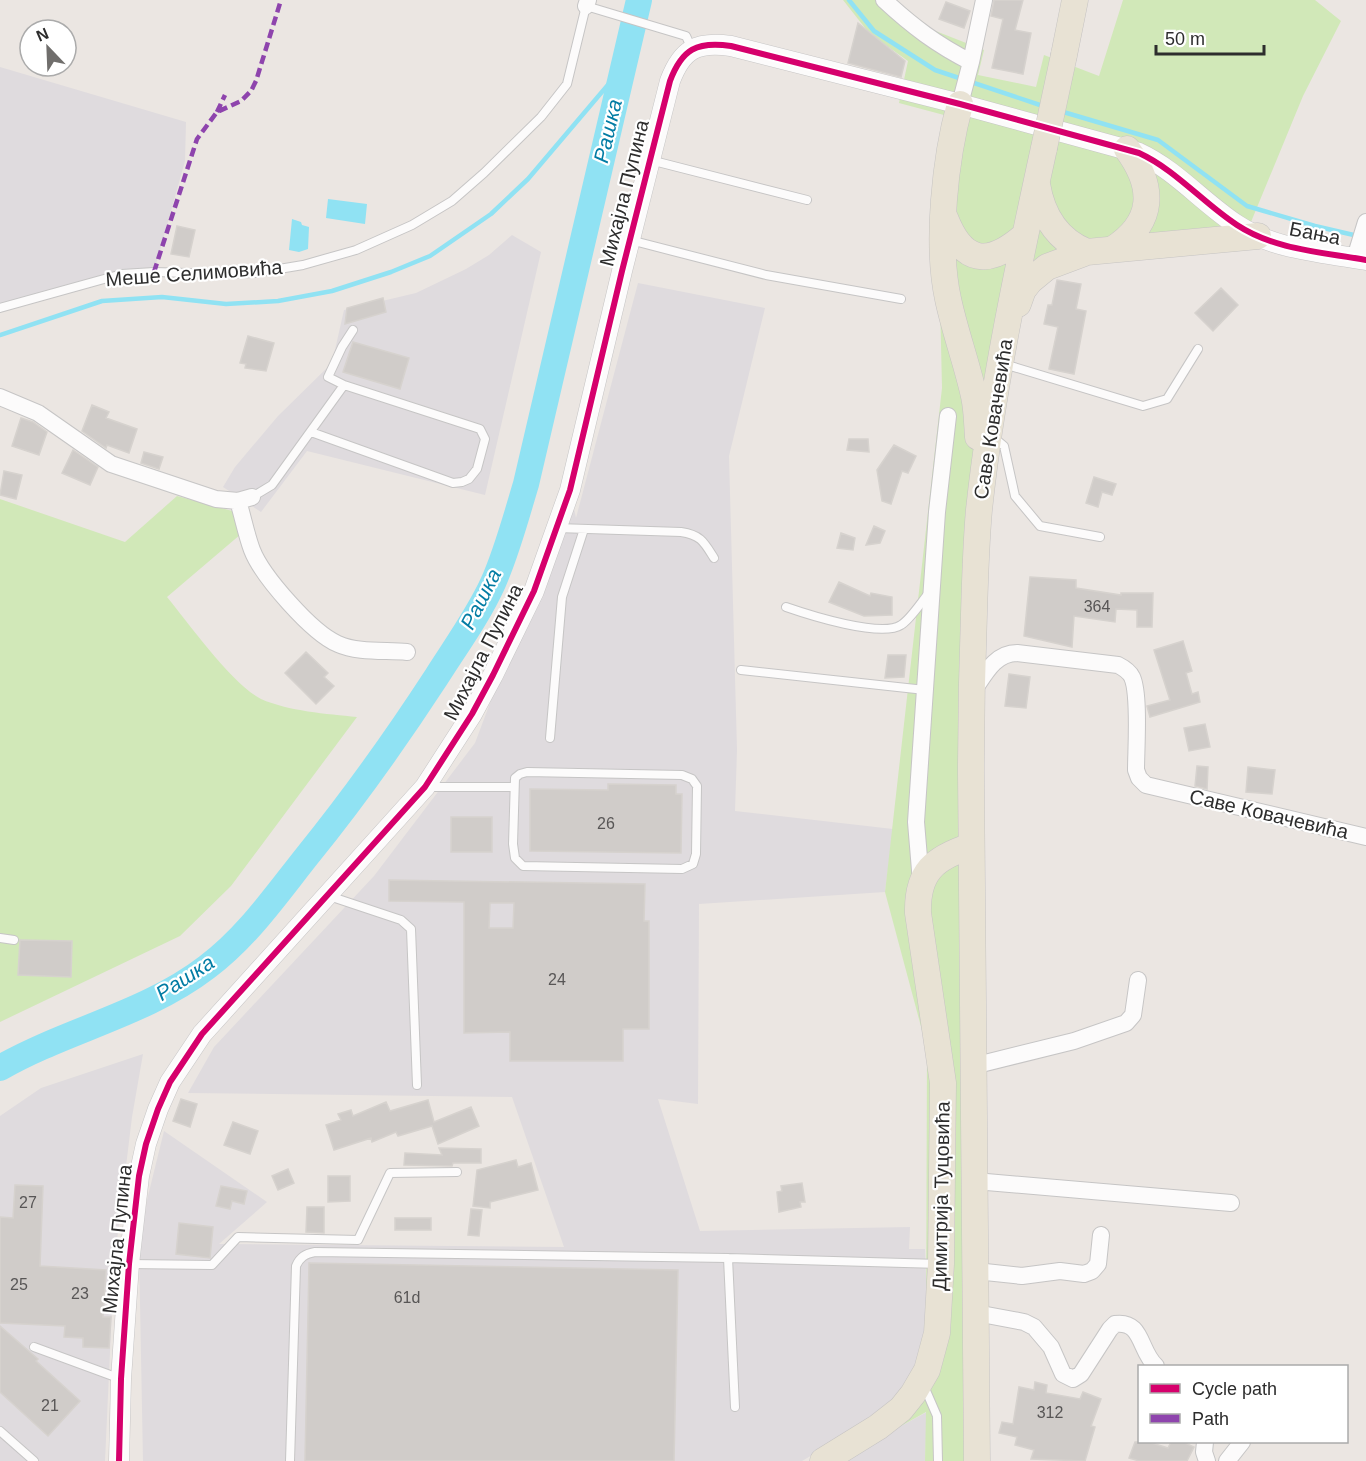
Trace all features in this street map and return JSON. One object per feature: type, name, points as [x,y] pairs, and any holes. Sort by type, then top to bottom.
[{"type":"main road","name":"Саве Ковачевића","points":[[977,1461],[971,693],[981,491],[1024,236],[1076,0]]},
{"type":"main road","points":[[966,82],[949,158],[943,260],[945,284],[974,396],[981,491]]},
{"type":"main road","points":[[1113,249],[1132,234],[1146,206],[1145,181],[1139,165],[1127,149]]},
{"type":"main road","points":[[1036,181],[1040,198],[1052,226],[1071,244],[1087,252],[1100,253],[1113,249],[1258,236]]},
{"type":"main road","points":[[944,215],[959,246],[972,254],[989,256],[1002,253],[1024,236]]},
{"type":"main road","points":[[1006,336],[1023,290],[1030,281],[1047,267],[1087,252]]},
{"type":"main road","points":[[921,882],[926,873],[940,859],[971,846]]},
{"type":"main road","name":"Димитрија Туцовића","points":[[823,1461],[891,1417],[914,1394],[931,1359],[937,1333],[941,1264],[943,1083],[918,913],[918,892],[921,882]]},
{"type":"street","points":[[884,0],[918,30],[943,48],[966,82]]},
{"type":"street","points":[[966,82],[984,0]]},
{"type":"street","points":[[692,49],[714,44],[731,46],[966,82]]},
{"type":"street","name":"Михајла Пупина","points":[[119,1461],[121,1379],[129,1264],[139,1176],[146,1143],[170,1082],[202,1035],[425,787],[472,714],[493,675],[534,591],[570,490],[672,74],[681,58],[692,49]]},
{"type":"street","name":"Бања","points":[[966,82],[1139,153],[1161,165],[1236,224],[1258,236],[1297,248],[1360,254]]},
{"type":"street","points":[[1360,254],[1365,224]]},
{"type":"street","points":[[0,397],[38,413],[111,464],[216,498],[245,499],[252,550],[260,567],[304,618],[336,644],[406,652]]},
{"type":"street","name":"Димитрија Туцовића","points":[[921,882],[916,822],[937,512],[948,416]]},
{"type":"street","name":"Саве Ковачевића","points":[[971,693],[993,663],[1006,654],[1017,653],[1118,665],[1129,672],[1134,680],[1136,770],[1139,778],[1146,785],[1366,837]]},
{"type":"street","points":[[973,1066],[1074,1041],[1126,1023],[1133,1015],[1138,980]]},
{"type":"street","points":[[975,1181],[1231,1203]]},
{"type":"street","points":[[976,1270],[1022,1276],[1060,1271],[1084,1274],[1092,1271],[1098,1264],[1101,1234]]},
{"type":"street","points":[[976,1313],[1024,1322],[1034,1327],[1052,1347],[1064,1374],[1073,1379],[1081,1374],[1115,1324],[1124,1323],[1131,1326],[1150,1361],[1155,1365]]},
{"type":"street","points":[[1205,1443],[1204,1452],[1207,1461]]},
{"type":"street","points":[[1227,1461],[1241,1443]]},
{"type":"lane","points":[[592,6],[686,36],[692,49]]},
{"type":"lane","name":"Меше Селимовића","points":[[0,308],[122,274],[255,273],[303,265],[356,250],[412,225],[452,201],[541,117],[567,84],[592,6]]},
{"type":"lane","points":[[650,160],[807,200]]},
{"type":"lane","points":[[630,240],[766,275],[901,299]]},
{"type":"lane","points":[[311,432],[453,483],[469,479],[477,469],[485,439],[480,429],[344,385],[328,377],[353,330]]},
{"type":"lane","points":[[1001,363],[1143,406],[1167,399],[1198,349]]},
{"type":"lane","points":[[245,499],[272,485],[344,385]]},
{"type":"lane","points":[[989,434],[1004,446],[1015,496],[1040,526],[1100,537]]},
{"type":"lane","points":[[557,528],[693,534],[704,540],[714,558]]},
{"type":"lane","points":[[550,738],[562,597],[584,529]]},
{"type":"lane","points":[[786,607],[817,618],[880,630],[901,626],[931,590]]},
{"type":"lane","points":[[741,670],[925,690]]},
{"type":"lane","points":[[526,772],[682,775],[692,779],[697,786],[696,854],[693,864],[682,869],[523,866],[515,858],[513,844],[514,787],[515,778],[526,772]]},
{"type":"lane","points":[[425,787],[514,787]]},
{"type":"lane","points":[[327,896],[401,920],[411,929],[417,1085]]},
{"type":"lane","points":[[0,938],[14,940]]},
{"type":"lane","name":"Михајла Пупина","points":[[129,1264],[212,1265],[238,1237],[357,1240],[390,1173],[457,1172]]},
{"type":"lane","points":[[290,1461],[296,1266],[300,1258],[306,1254],[315,1252],[728,1258],[941,1264]]},
{"type":"lane","points":[[728,1258],[735,1407]]},
{"type":"lane","points":[[34,1347],[121,1379]]},
{"type":"lane","points":[[921,1380],[937,1416],[938,1461]]},
{"type":"lane","points":[[0,1431],[34,1461]]},
{"type":"shaded area","points":[[0,67],[18,72],[18,78],[37,78],[186,122],[185,161],[154,272],[122,274],[0,308]]},
{"type":"shaded area","points":[[512,235],[541,252],[485,495],[307,451],[261,512],[223,487],[235,467],[278,416],[332,363],[344,310],[416,293],[466,269],[489,255]]},
{"type":"shaded area","points":[[638,283],[765,308],[729,456],[737,750],[735,811],[893,829],[885,892],[699,904],[698,1104],[658,1099],[700,1231],[910,1227],[909,1249],[925,1249],[927,1302],[926,1342],[909,1387],[873,1419],[802,1461],[143,1461],[139,1249],[147,1200],[164,1131],[267,1202],[219,1244],[564,1247],[512,1097],[188,1093],[214,1047],[374,876],[475,743],[570,490],[576,518]]},
{"type":"shaded area","points":[[143,1054],[132,1117],[114,1265],[105,1461],[0,1461],[0,1116],[41,1088]]},
{"type":"shaded area","points":[[927,1412],[925,1461],[843,1461],[892,1431]]},
{"type":"green space","points":[[843,0],[895,0],[933,30],[984,50],[978,75],[1036,87],[1044,55],[1099,76],[1123,0],[1315,0],[1341,21],[1303,96],[1239,251],[1125,257],[1069,267],[1022,299],[997,415],[983,563],[985,1461],[925,1461],[926,1412],[892,1431],[926,1342],[927,1049],[885,892],[942,388],[938,212],[944,115],[899,103],[908,61],[869,33]]},
{"type":"green space","points":[[177,496],[236,512],[241,534],[167,597],[199,637],[237,681],[261,699],[295,709],[357,717],[231,886],[180,936],[0,1022],[0,499],[125,542]]},
{"type":"water","points":[[328,199],[367,204],[365,224],[326,218]]},
{"type":"water","points":[[292,219],[309,227],[308,249],[299,252],[289,250]]},
{"type":"building","points":[[994,0],[1023,0],[1015,30],[1031,33],[1023,74],[992,68],[1003,19],[991,16]]},
{"type":"building","points":[[946,2],[970,11],[964,28],[939,19]]},
{"type":"building","points":[[858,23],[905,61],[901,77],[848,63]]},
{"type":"building","points":[[177,226],[195,230],[189,257],[171,254]]},
{"type":"building","points":[[1057,280],[1081,284],[1076,309],[1086,311],[1074,374],[1049,369],[1058,327],[1044,324],[1048,305],[1052,305]]},
{"type":"building","points":[[1221,288],[1238,305],[1213,331],[1195,313]]},
{"type":"building","points":[[383,298],[386,312],[345,324],[347,308]]},
{"type":"building","points":[[248,336],[274,343],[266,371],[245,368],[246,364],[240,363]]},
{"type":"building","points":[[353,342],[409,358],[400,389],[343,372]]},
{"type":"building","points":[[92,405],[109,412],[106,418],[137,429],[129,453],[107,445],[106,448],[82,431]]},
{"type":"building","points":[[21,418],[33,422],[47,432],[39,455],[12,446]]},
{"type":"building","points":[[849,439],[868,439],[869,452],[847,450]]},
{"type":"building","points":[[894,445],[916,456],[908,473],[902,471],[891,504],[882,501],[877,470]]},
{"type":"building","points":[[73,450],[98,467],[90,485],[62,473]]},
{"type":"building","points":[[144,452],[163,457],[159,469],[141,463]]},
{"type":"building","points":[[4,471],[22,475],[16,499],[0,495]]},
{"type":"building","points":[[1094,477],[1116,484],[1112,495],[1102,492],[1098,507],[1086,503]]},
{"type":"building","points":[[874,526],[885,531],[880,543],[866,545]]},
{"type":"building","points":[[841,533],[855,538],[853,550],[837,548]]},
{"type":"building","points":[[1030,577],[1076,580],[1076,588],[1121,595],[1121,593],[1153,593],[1152,627],[1137,627],[1137,610],[1116,609],[1115,622],[1074,616],[1072,647],[1024,636]]},
{"type":"building","points":[[839,582],[870,596],[871,593],[892,597],[892,615],[864,616],[829,602]]},
{"type":"building","points":[[1183,641],[1192,671],[1186,673],[1192,694],[1198,692],[1200,702],[1150,717],[1147,706],[1170,700],[1154,650]]},
{"type":"building","points":[[306,652],[328,673],[324,677],[334,686],[316,704],[285,673]]},
{"type":"building","points":[[888,655],[906,655],[904,677],[885,678]]},
{"type":"building","points":[[1009,674],[1030,677],[1026,708],[1005,706]]},
{"type":"building","points":[[1205,724],[1210,747],[1189,751],[1184,728]]},
{"type":"building","points":[[1197,766],[1208,767],[1207,789],[1195,786]]},
{"type":"building","points":[[1248,767],[1275,770],[1272,794],[1246,792]]},
{"type":"building","points":[[608,784],[676,785],[676,794],[682,794],[681,853],[530,851],[530,789],[608,790]]},
{"type":"building","points":[[451,817],[492,817],[492,852],[451,852]]},
{"type":"building","points":[[389,880],[645,884],[644,921],[649,921],[649,1029],[623,1029],[623,1061],[510,1061],[510,1032],[464,1033],[464,902],[389,901]],"holes":[[[490,903],[514,903],[513,928],[489,928]]]},
{"type":"building","points":[[20,940],[72,941],[71,977],[18,975]]},
{"type":"building","points":[[181,1099],[197,1104],[190,1127],[173,1121]]},
{"type":"building","points":[[428,1100],[434,1122],[471,1107],[479,1126],[438,1144],[432,1126],[398,1136],[396,1132],[372,1142],[371,1138],[334,1150],[326,1125],[341,1120],[338,1114],[351,1110],[353,1116],[386,1102],[390,1111]]},
{"type":"building","points":[[233,1122],[258,1131],[250,1154],[224,1145]]},
{"type":"building","points":[[439,1148],[481,1149],[481,1163],[453,1163],[452,1166],[404,1165],[405,1153],[442,1155]]},
{"type":"building","points":[[516,1160],[518,1167],[531,1163],[538,1190],[490,1202],[490,1208],[473,1206],[477,1170]]},
{"type":"building","points":[[288,1169],[294,1183],[278,1190],[272,1176]]},
{"type":"building","points":[[328,1176],[350,1176],[350,1201],[328,1202]]},
{"type":"building","points":[[802,1183],[805,1202],[800,1202],[801,1207],[779,1212],[777,1192],[782,1191],[781,1186]]},
{"type":"building","points":[[15,1185],[43,1186],[40,1266],[106,1270],[103,1317],[111,1317],[109,1348],[83,1347],[83,1338],[64,1337],[65,1326],[0,1323],[0,1217],[13,1218]]},
{"type":"building","points":[[221,1186],[247,1191],[244,1204],[232,1201],[230,1209],[216,1206]]},
{"type":"building","points":[[307,1207],[324,1207],[324,1233],[306,1232]]},
{"type":"building","points":[[471,1209],[482,1210],[479,1236],[468,1235]]},
{"type":"building","points":[[395,1218],[431,1218],[431,1230],[395,1230]]},
{"type":"building","points":[[179,1223],[213,1227],[210,1258],[176,1254]]},
{"type":"building","points":[[309,1263],[678,1270],[674,1461],[305,1461]]},
{"type":"building","points":[[0,1326],[38,1359],[36,1361],[80,1401],[48,1436],[0,1392]]},
{"type":"building","points":[[1035,1382],[1047,1385],[1046,1393],[1080,1399],[1083,1392],[1101,1399],[1091,1426],[1095,1427],[1085,1461],[1031,1459],[1034,1450],[1015,1445],[1017,1437],[999,1433],[1002,1422],[1013,1424],[1019,1387],[1034,1390]]},
{"type":"building","points":[[1135,1442],[1152,1443],[1168,1448],[1170,1443],[1185,1443],[1194,1447],[1187,1461],[1139,1461],[1129,1458]]},
{"type":"waterway","name":"Рашка","points":[[0,1068],[158,997],[183,983],[222,955],[272,900],[358,790],[406,723],[474,619],[498,571],[526,484],[639,0]]},
{"type":"waterway","points":[[849,0],[874,31],[935,70],[1046,107]]},
{"type":"waterway","points":[[0,335],[102,301],[162,297],[226,304],[278,301],[332,291],[391,272],[430,256],[491,214],[528,179],[624,66]]},
{"type":"waterway","points":[[1060,111],[1158,140],[1247,206],[1358,236]]},
{"type":"marked path","points":[[154,272],[197,139],[217,112],[241,101],[251,91],[281,0]]},
{"type":"marked path","points":[[217,112],[225,95]]},
{"type":"cycle path","points":[[119,1461],[121,1379],[129,1264],[139,1176],[146,1144],[158,1109],[170,1082],[202,1034],[425,787],[472,714],[493,675],[534,591],[570,490],[670,81],[680,61],[686,55],[700,46],[731,46],[960,104],[1139,153],[1165,168],[1237,225],[1252,233],[1299,249],[1366,260]]}]
